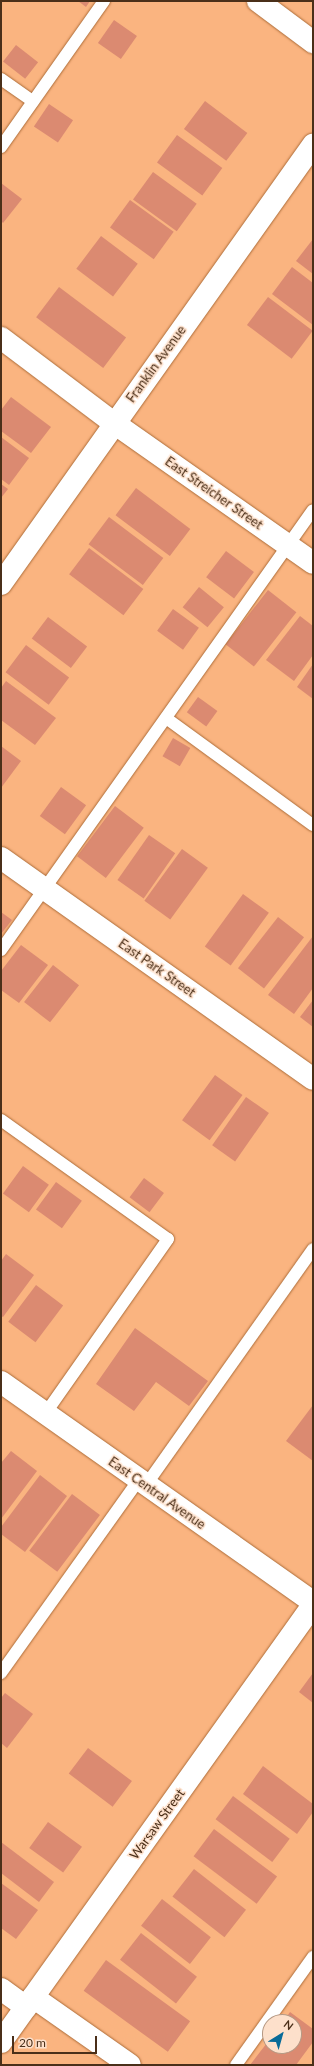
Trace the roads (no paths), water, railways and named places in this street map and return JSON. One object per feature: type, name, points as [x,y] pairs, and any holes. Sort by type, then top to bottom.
[{"type":"street","points":[[258,1],[313,42]]},
{"type":"street","name":"Franklin Avenue","points":[[1,584],[114,422],[313,145]]},
{"type":"street","name":"East Streicher Street","points":[[1,338],[114,422],[313,563]]},
{"type":"street","name":"East Park Street","points":[[1,858],[313,1079]]},
{"type":"street","name":"East Central Avenue","points":[[1,1382],[313,1604]]},
{"type":"street","name":"Warsaw Street","points":[[1,2042],[313,1604]]},
{"type":"street","points":[[1,1989],[30,2002],[130,2065]]},
{"type":"lane","points":[[1,147],[104,1]]},
{"type":"lane","points":[[1,79],[33,102]]},
{"type":"lane","points":[[1,950],[313,510]]},
{"type":"lane","points":[[166,718],[313,825]]},
{"type":"lane","points":[[1,1120],[168,1239],[45,1414]]},
{"type":"lane","points":[[1,1673],[313,1249]]},
{"type":"lane","points":[[236,2065],[313,1957]]}]
